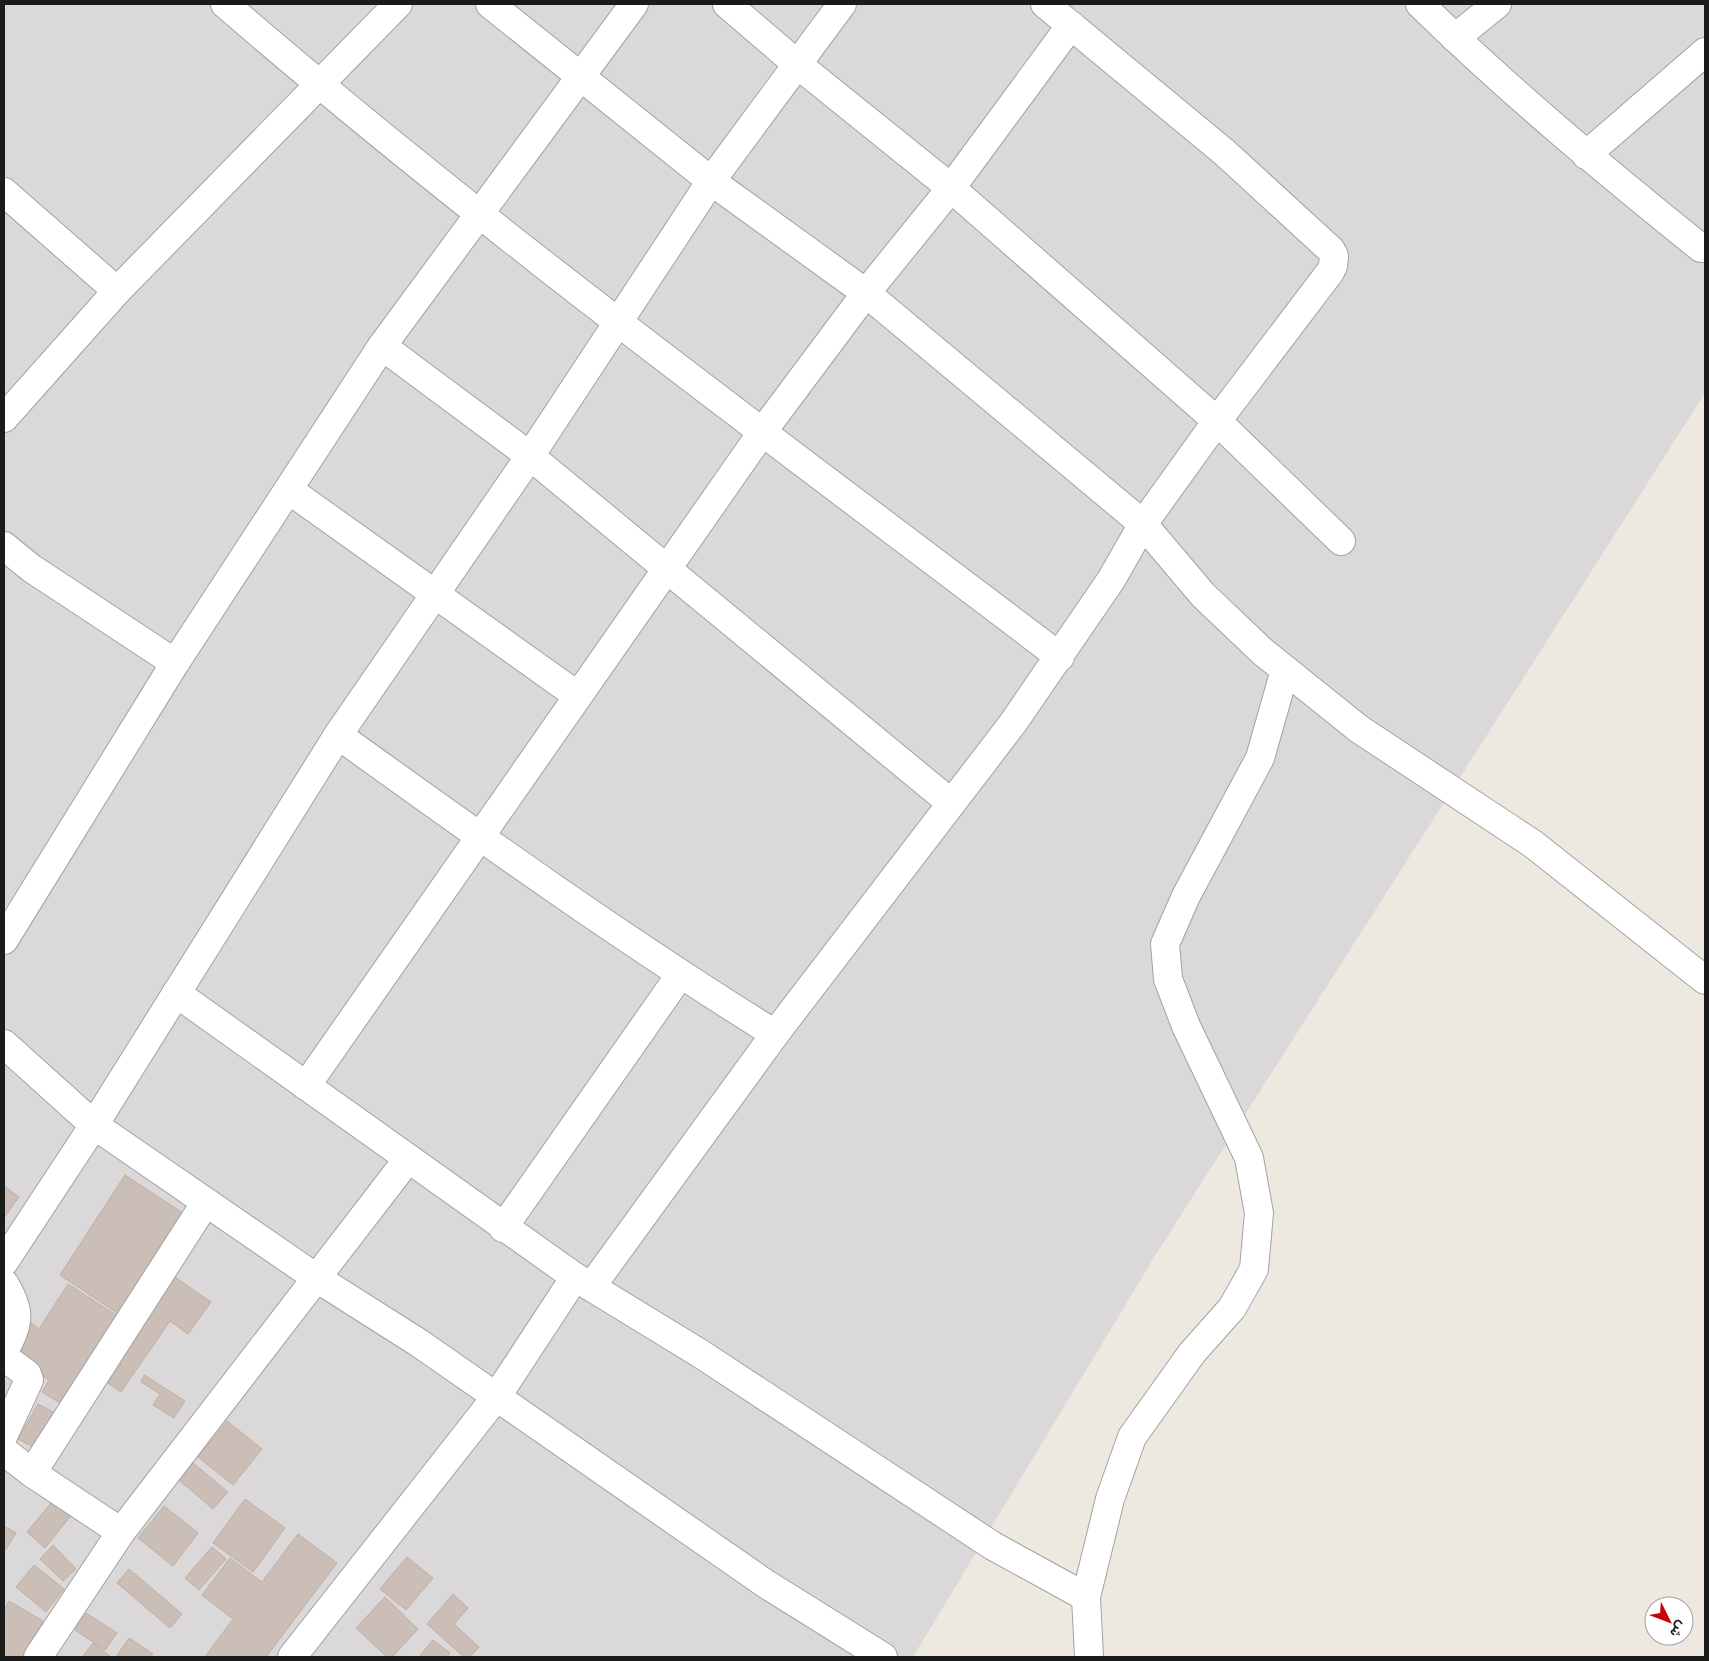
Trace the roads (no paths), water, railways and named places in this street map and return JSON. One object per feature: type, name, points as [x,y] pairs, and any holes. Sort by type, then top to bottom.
[{"type":"street","points":[[225,4],[317,84],[619,322],[1060,657]]},
{"type":"street","points":[[4,418],[117,291],[317,84],[398,4]]},
{"type":"street","points":[[490,4],[711,181],[866,293],[1143,524],[1203,595],[1263,652],[1285,670],[1359,729],[1533,844],[1705,980]]},
{"type":"street","points":[[4,940],[175,663],[382,346],[634,4]]},
{"type":"street","points":[[727,4],[797,64],[950,188],[1216,421],[1341,541]]},
{"type":"street","points":[[4,1262],[94,1125],[338,735],[530,456],[711,181],[842,4]]},
{"type":"street","points":[[292,1657],[497,1396],[1007,730],[1060,657],[1112,580],[1143,524],[1216,421],[1308,304],[1333,266],[1334,256],[1331,250],[1224,152],[1123,71],[1045,4]]},
{"type":"street","points":[[1420,4],[1586,156],[1702,248],[1705,248]]},
{"type":"street","points":[[1455,38],[1497,4]]},
{"type":"street","points":[[306,1086],[478,836],[763,431],[866,293],[950,188],[1071,25]]},
{"type":"street","points":[[1586,156],[1705,52]]},
{"type":"street","points":[[4,192],[117,291]]},
{"type":"street","points":[[382,346],[530,456],[950,803]]},
{"type":"street","points":[[289,490],[578,696]]},
{"type":"street","points":[[4,546],[31,568],[175,663]]},
{"type":"street","points":[[1089,1657],[1086,1597],[1110,1499],[1132,1437],[1192,1353],[1232,1308],[1254,1269],[1259,1213],[1249,1158],[1186,1026],[1168,979],[1165,944],[1186,896],[1260,758],[1285,670]]},
{"type":"street","points":[[338,735],[478,836],[680,975],[775,1034]]},
{"type":"street","points":[[504,1228],[680,975]]},
{"type":"street","points":[[176,993],[504,1228],[583,1282],[701,1354],[993,1546],[1086,1597]]},
{"type":"street","points":[[4,1044],[94,1125],[316,1277],[497,1396],[766,1584],[883,1657]]},
{"type":"street","points":[[38,1657],[121,1532],[408,1159]]},
{"type":"street","points":[[32,1473],[206,1202]]},
{"type":"street","points":[[4,1283],[15,1302],[16,1318],[15,1330],[4,1351]]},
{"type":"street","points":[[4,1357],[27,1374],[29,1380],[4,1434]]},
{"type":"street","points":[[4,1451],[32,1473],[121,1532]]}]
